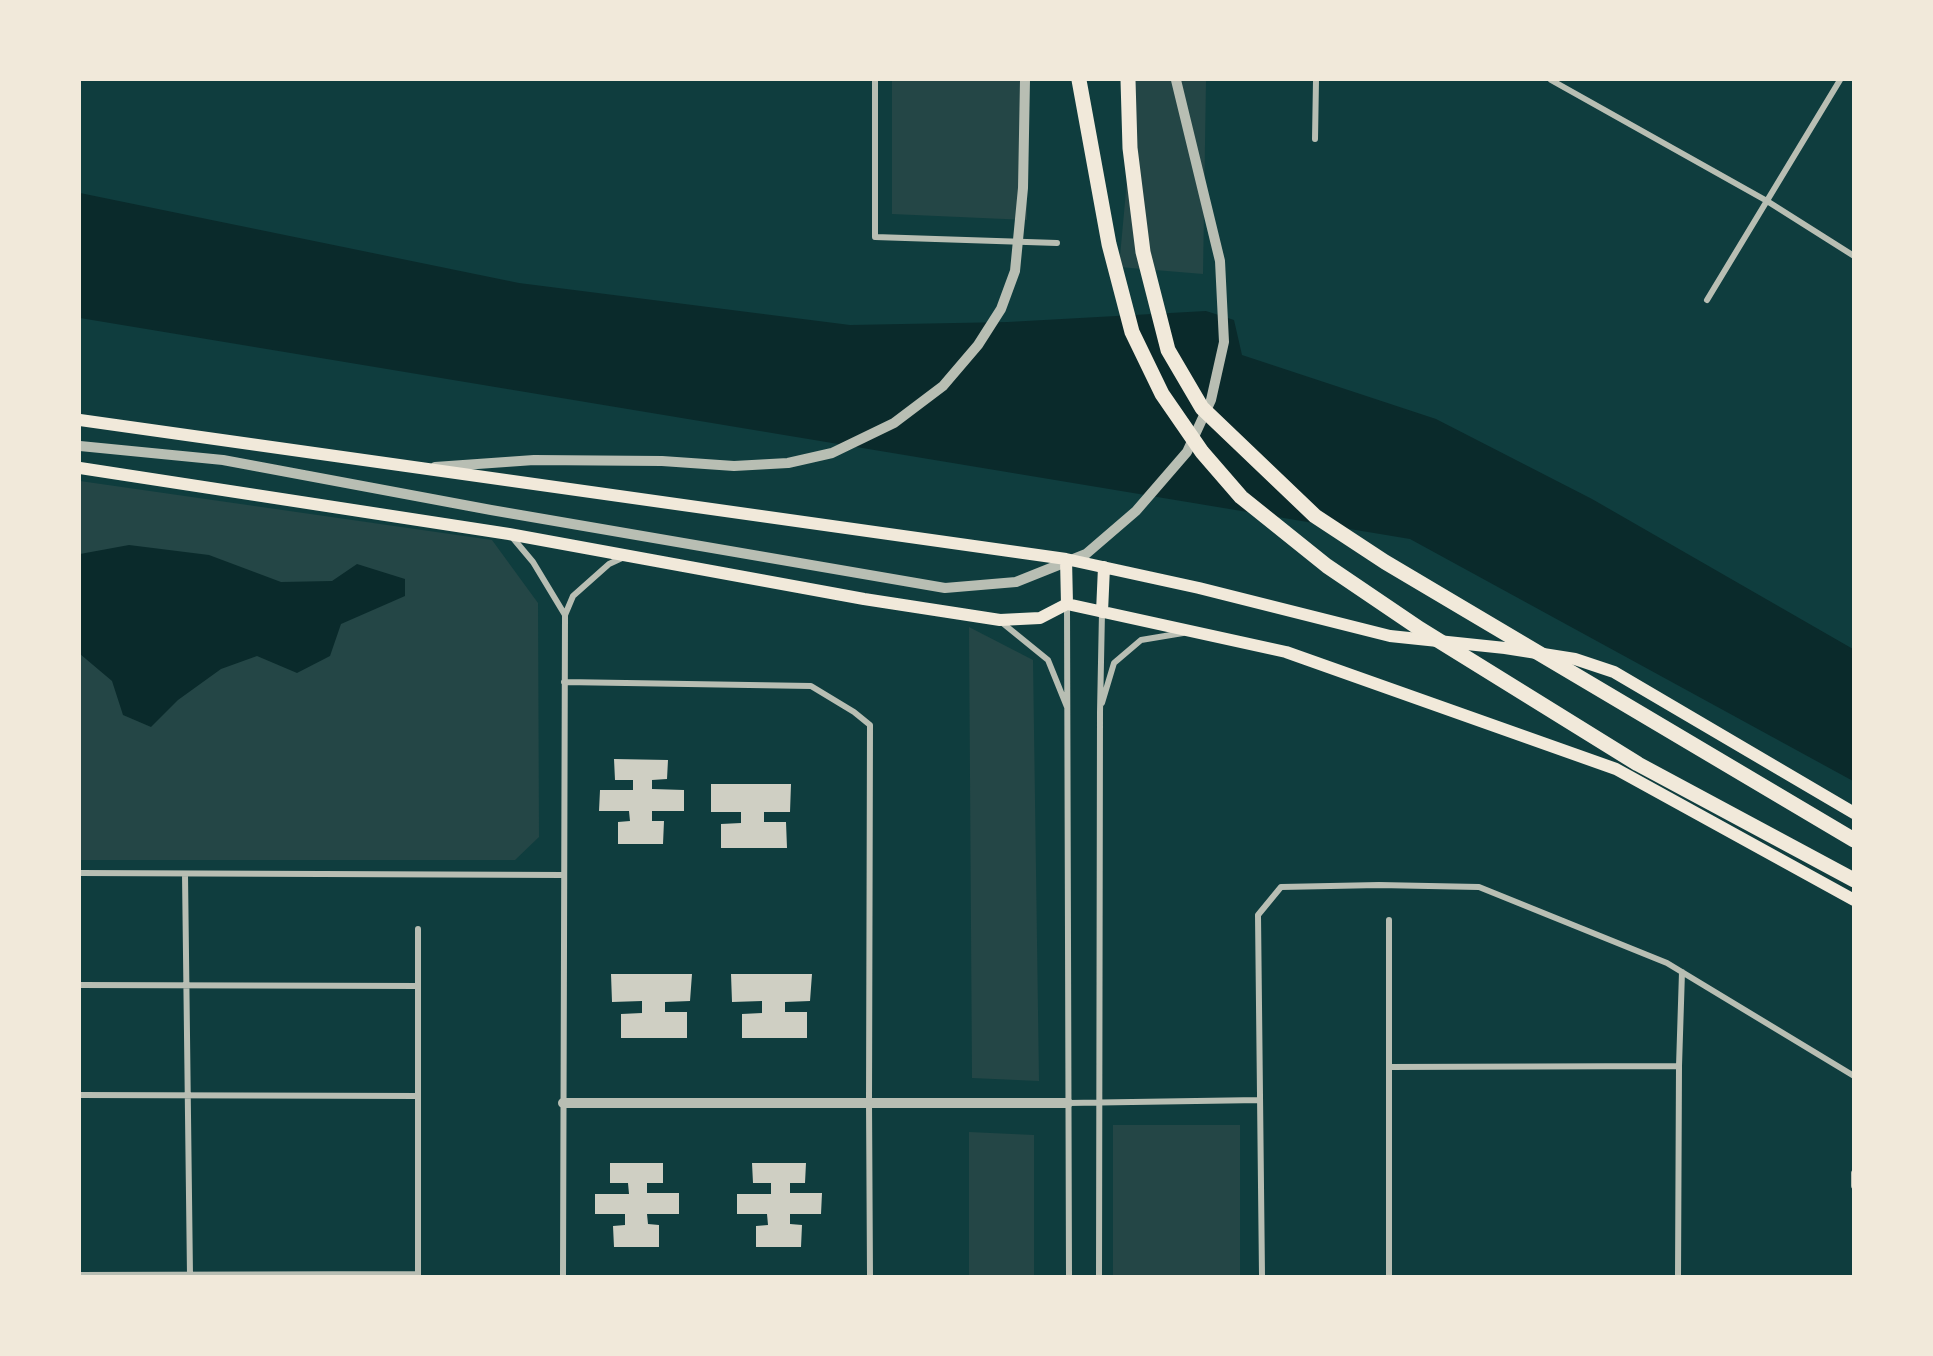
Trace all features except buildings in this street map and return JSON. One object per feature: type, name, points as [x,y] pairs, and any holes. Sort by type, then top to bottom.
[{"type":"main road","points":[[1079,80],[1109,244],[1132,332],[1162,394],[1202,452],[1241,497],[1327,566],[1420,629],[1638,764],[1854,880]]},
{"type":"main road","points":[[1128,80],[1130,148],[1143,252],[1168,350],[1202,408],[1315,516],[1385,562],[1854,840]]},
{"type":"main road","points":[[80,420],[1066,559],[1199,588],[1390,636],[1505,648],[1575,659],[1614,672],[1854,813]]},
{"type":"main road","points":[[80,468],[509,534],[864,599],[1000,620],[1040,618],[1067,604],[1286,652],[1616,769],[1854,900]]},
{"type":"main road","points":[[1066,559],[1067,604]]},
{"type":"main road","points":[[1102,612],[1104,567]]},
{"type":"street","points":[[875,80],[875,237],[1057,243]]},
{"type":"street","points":[[420,468],[534,460],[662,461],[734,466],[788,463],[832,453],[894,423],[943,386],[978,345],[1001,309],[1015,271],[1023,188],[1025,80]]},
{"type":"street","points":[[80,446],[223,460],[492,510],[945,588],[1016,582],[1086,554],[1136,511],[1187,452],[1211,400],[1224,342],[1220,261],[1176,80]]},
{"type":"street","points":[[1315,139],[1316,80]]},
{"type":"street","points":[[1551,80],[1767,201],[1854,256]]},
{"type":"street","points":[[1707,300],[1840,80]]},
{"type":"street","points":[[509,534],[533,562],[564,615]]},
{"type":"street","points":[[563,1276],[564,615],[573,596],[609,564],[626,556]]},
{"type":"street","points":[[1067,604],[1069,1276]]},
{"type":"street","points":[[1099,1276],[1102,612]]},
{"type":"street","points":[[1000,620],[1048,660],[1068,710]]},
{"type":"street","points":[[1100,712],[1114,663],[1141,640],[1192,631]]},
{"type":"street","points":[[564,682],[811,686],[854,712],[870,725],[870,1276]]},
{"type":"street","points":[[80,873],[563,875]]},
{"type":"street","points":[[185,873],[190,1276]]},
{"type":"street","points":[[1262,1276],[1258,915],[1281,887],[1379,885],[1479,887],[1667,963],[1854,1076]]},
{"type":"street","points":[[1389,920],[1389,1276]]},
{"type":"street","points":[[80,1275],[418,1275],[418,929]]},
{"type":"street","points":[[1678,1276],[1682,972]]},
{"type":"street","points":[[80,985],[418,986]]},
{"type":"street","points":[[1389,1067],[1679,1066]]},
{"type":"street","points":[[80,1095],[418,1096]]},
{"type":"street","points":[[562,1103],[1068,1103],[1260,1100]]},
{"type":"street","points":[[1854,1173],[1854,1186]]},
{"type":"shaded area","points":[[892,80],[1027,80],[1027,220],[892,214]]},
{"type":"shaded area","points":[[1128,80],[1206,80],[1203,274],[1119,267],[1130,148]]},
{"type":"shaded area","points":[[80,193],[519,283],[850,325],[1008,322],[1206,311],[1234,320],[1242,355],[1436,419],[1592,499],[1853,649],[1853,781],[1410,539],[80,318]]},
{"type":"shaded area","points":[[80,481],[492,540],[538,603],[539,837],[515,860],[80,860]]},
{"type":"shaded area","points":[[129,545],[209,555],[281,582],[332,581],[357,564],[405,579],[405,596],[341,624],[330,656],[297,673],[257,656],[221,669],[178,700],[151,727],[123,715],[112,681],[80,654],[80,554]]},
{"type":"shaded area","points":[[969,627],[1033,660],[1039,1081],[972,1078]]},
{"type":"shaded area","points":[[1113,1125],[1240,1125],[1240,1276],[1113,1276]]},
{"type":"shaded area","points":[[969,1132],[1034,1135],[1034,1276],[969,1276]]}]
